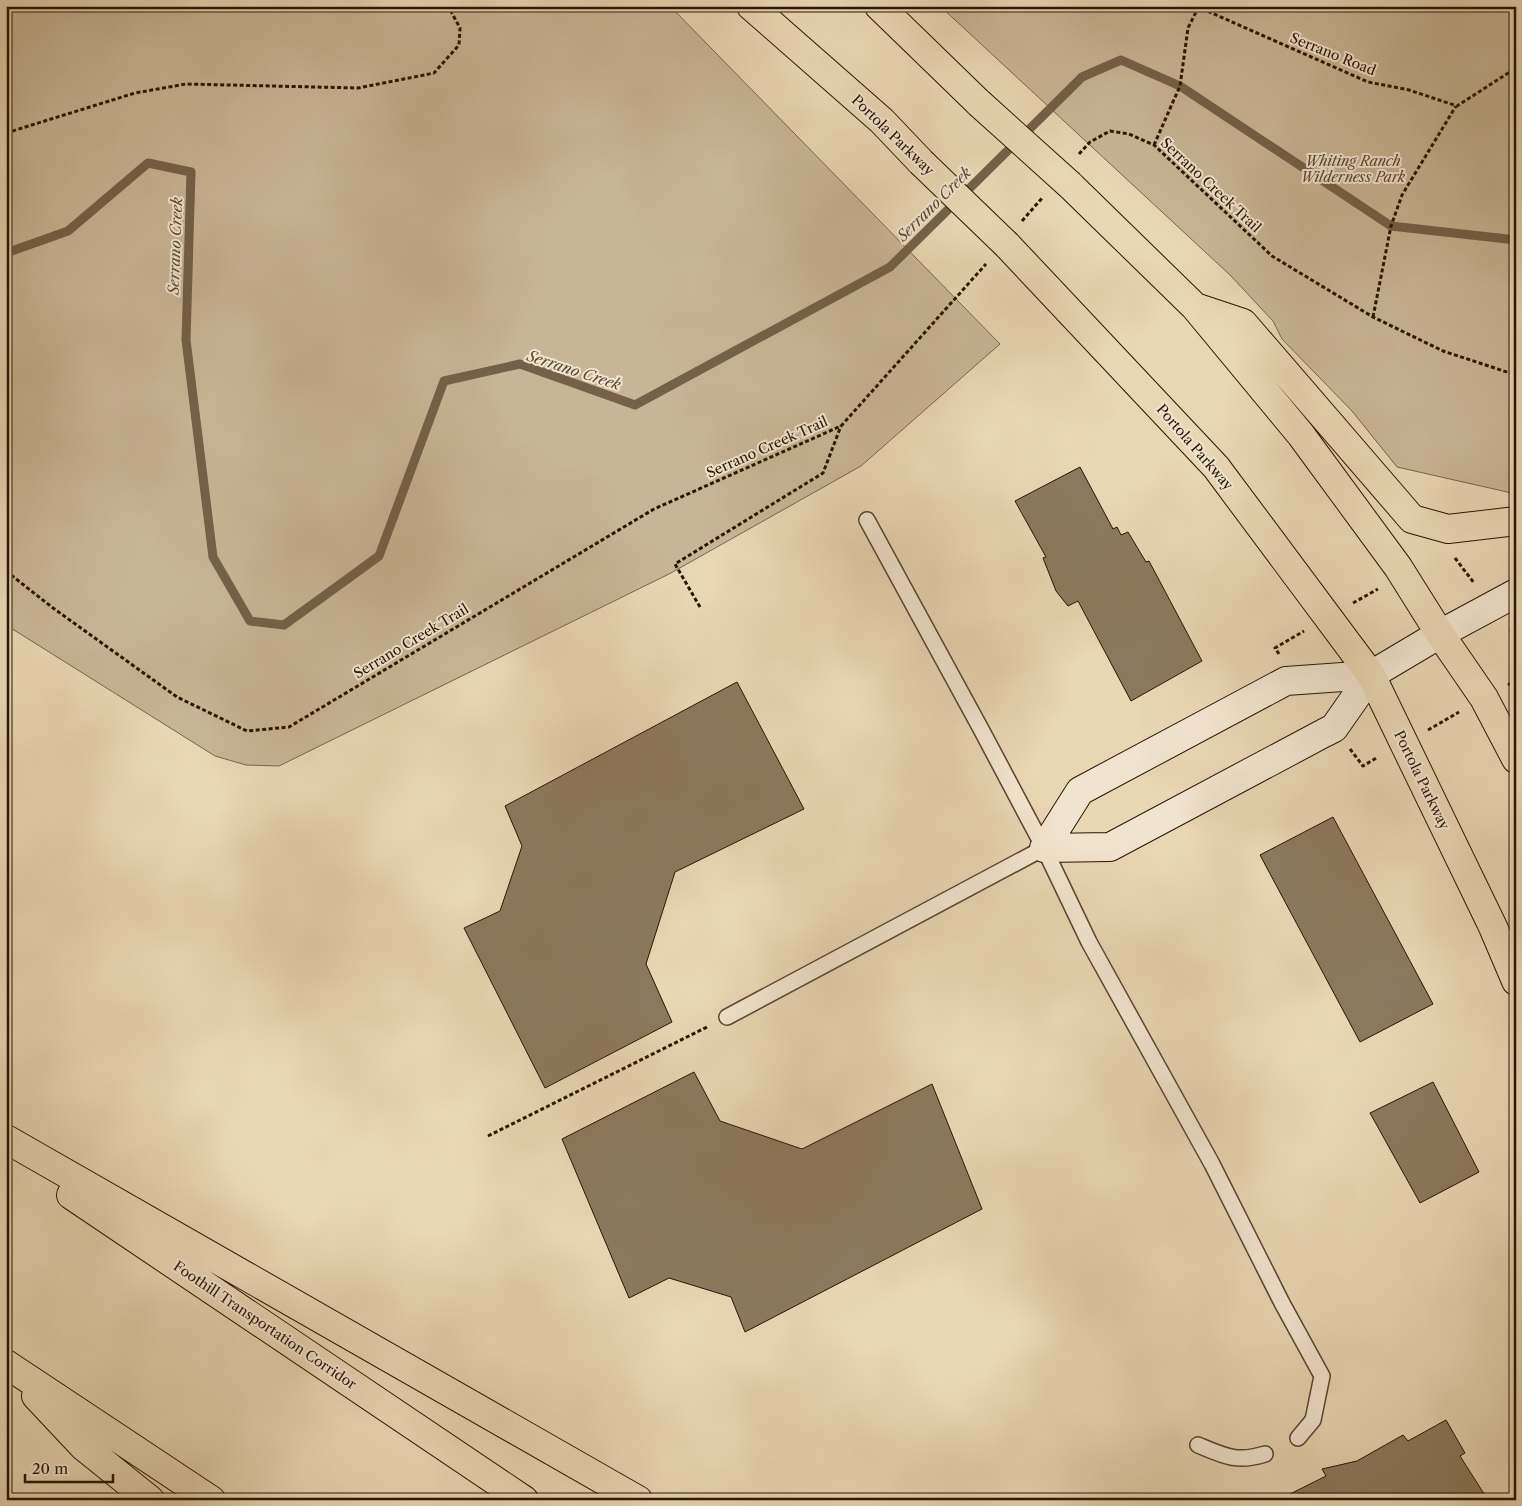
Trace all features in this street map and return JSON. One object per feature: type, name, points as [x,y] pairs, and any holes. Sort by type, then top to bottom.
[{"type":"main road","name":"Portola Parkway","points":[[751,6],[882,121],[921,162],[1013,235],[1216,467],[1371,675],[1516,980]]},
{"type":"main road","points":[[879,6],[1195,307],[1302,435],[1398,567],[1440,634],[1484,698],[1516,759]]},
{"type":"main road","points":[[1195,307],[1243,323],[1412,519],[1448,529],[1516,521]]},
{"type":"main road","points":[[6,1139],[638,1500]]},
{"type":"main road","name":"Foothill Transportation Corridor","points":[[6,1151],[524,1500]]},
{"type":"main road","points":[[6,1364],[83,1446],[150,1500]]},
{"type":"main road","points":[[6,1364],[212,1500]]},
{"type":"street","points":[[1044,848],[1110,847],[1334,728],[1371,675],[1440,634],[1516,594]]},
{"type":"street","points":[[1044,848],[1080,791],[1286,681],[1371,675]]},
{"type":"lane","points":[[867,520],[982,731],[1044,848],[1089,942],[1212,1164],[1282,1303],[1322,1376],[1313,1420],[1298,1438]]},
{"type":"lane","points":[[727,1017],[1044,848]]},
{"type":"lane","points":[[1198,1445],[1233,1458],[1248,1459],[1265,1454]]},
{"type":"path","points":[[6,133],[134,93],[186,84],[358,88],[434,74],[459,45],[460,28],[448,6]]},
{"type":"path","points":[[1154,145],[1180,86],[1188,28],[1197,7]]},
{"type":"path","name":"Serrano Road","points":[[1197,7],[1368,82],[1409,90],[1457,106]]},
{"type":"path","points":[[1373,316],[1391,226],[1402,195],[1457,106],[1516,68]]},
{"type":"path","name":"Serrano Creek Trail","points":[[1077,157],[1090,142],[1110,131],[1129,134],[1154,145],[1272,256],[1373,316],[1443,351],[1516,375]]},
{"type":"path","points":[[1013,235],[1045,195]]},
{"type":"path","name":"Serrano Creek Trail","points":[[700,607],[675,564],[823,473],[841,426],[987,263]]},
{"type":"path","name":"Serrano Creek Trail","points":[[6,571],[53,608],[177,697],[247,731],[288,727],[654,509],[841,426]]},
{"type":"path","points":[[488,1136],[727,1017]]},
{"type":"green space","points":[[6,6],[670,6],[1000,344],[861,466],[669,574],[279,766],[246,765],[215,756],[6,625]]},
{"type":"green space","name":"Whiting Ranch Wilderness Park","points":[[940,6],[1516,6],[1516,494],[1397,467],[1352,411],[1282,339],[1273,321],[1230,275]]},
{"type":"building","points":[[1080,467],[1113,529],[1117,527],[1121,535],[1128,532],[1146,562],[1149,561],[1202,661],[1131,701],[1078,601],[1068,606],[1056,591],[1043,558],[1046,557],[1015,501]]},
{"type":"building","points":[[737,682],[804,809],[675,872],[646,964],[672,1022],[545,1088],[464,928],[500,911],[522,846],[505,806]]},
{"type":"building","points":[[1333,817],[1433,1004],[1360,1042],[1260,855]]},
{"type":"building","points":[[694,1072],[720,1121],[802,1149],[932,1084],[982,1209],[745,1332],[731,1297],[669,1278],[629,1298],[562,1139]]},
{"type":"building","points":[[1433,1082],[1479,1172],[1420,1203],[1370,1113]]},
{"type":"building","points":[[1446,1420],[1465,1453],[1460,1456],[1488,1500],[1278,1500],[1326,1476],[1322,1469],[1357,1461],[1403,1435],[1408,1441]]},
{"type":"waterway","name":"Serrano Creek","points":[[6,253],[68,231],[148,163],[191,172],[186,340],[213,557],[250,621],[284,625],[379,556],[444,381],[520,364],[635,405],[890,267],[1082,77],[1121,60],[1180,86],[1391,226],[1516,240]]}]
